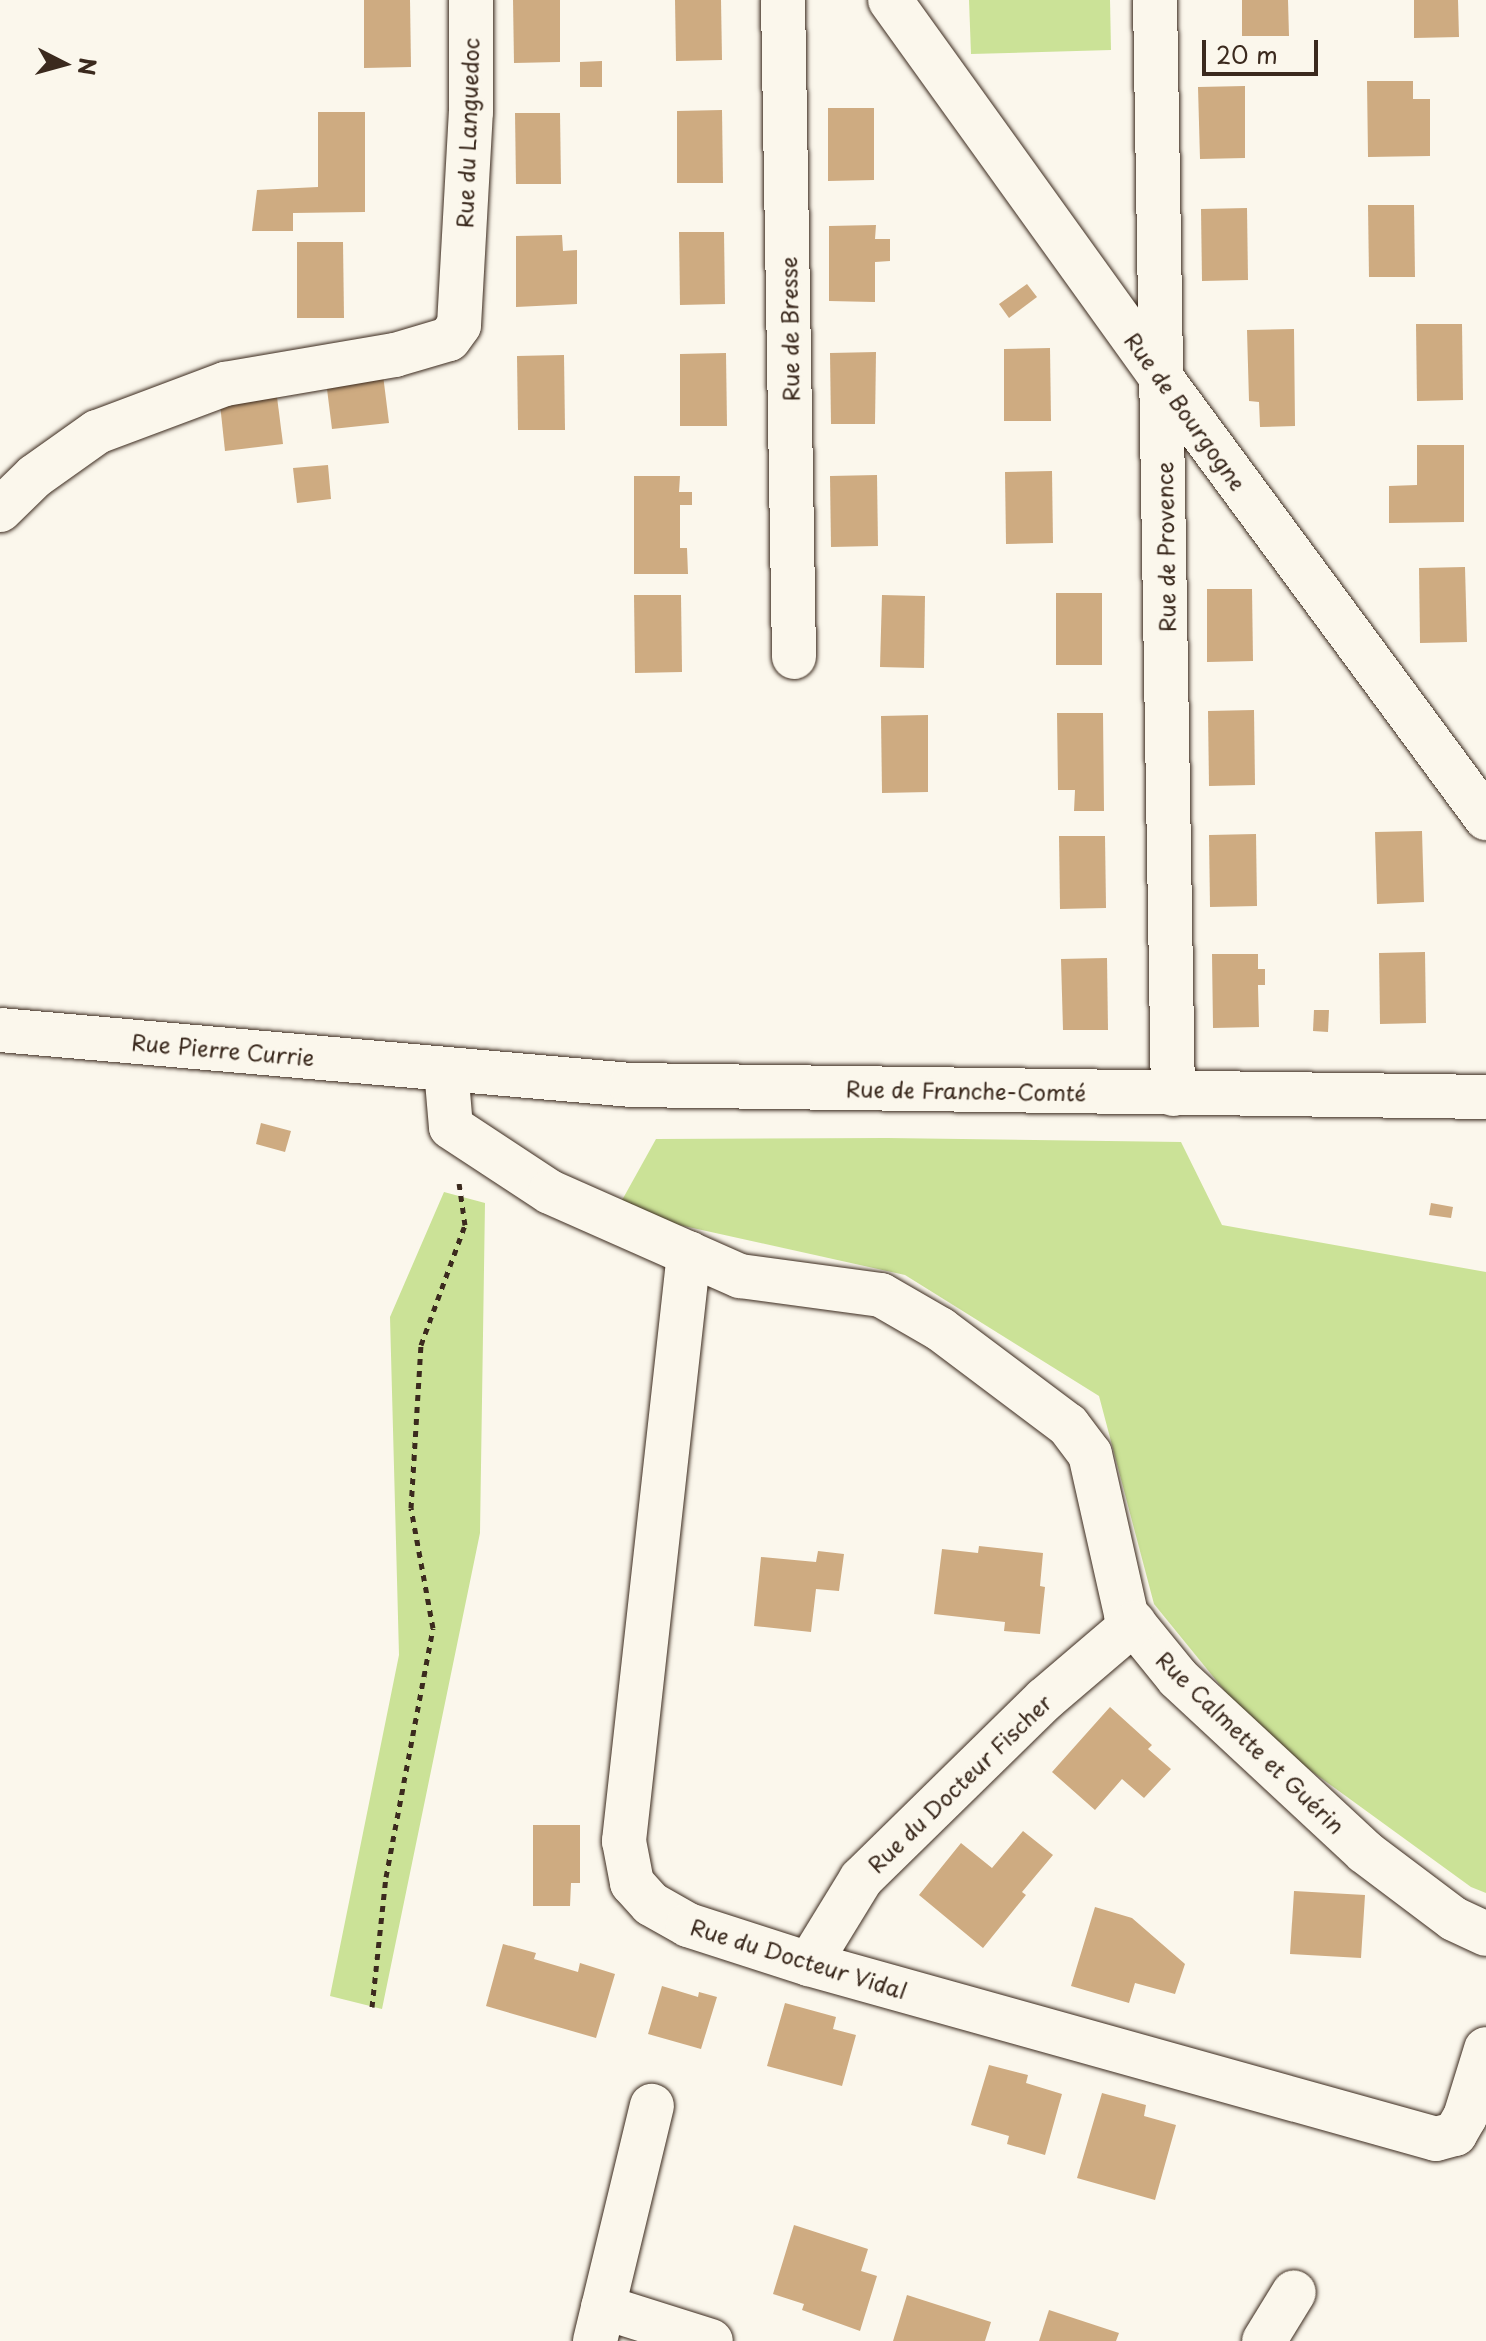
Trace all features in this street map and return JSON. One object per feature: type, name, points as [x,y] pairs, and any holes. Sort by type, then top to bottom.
[{"type":"street","name":"Rue du Languedoc","points":[[0,510],[35,476],[97,432],[225,384],[395,355],[449,339],[459,325],[471,112],[471,0]]},
{"type":"street","name":"Rue de Bresse","points":[[783,0],[794,657]]},
{"type":"street","name":"Rue de Bourgogne","points":[[890,0],[1162,379],[1486,818]]},
{"type":"street","name":"Rue de Provence","points":[[1155,0],[1173,1094]]},
{"type":"street","name":"Rue Pierre Currie","points":[[0,1030],[446,1069]]},
{"type":"street","name":"Rue de Franche-Comté","points":[[446,1069],[631,1085],[1486,1097]]},
{"type":"street","points":[[446,1069],[451,1127]]},
{"type":"street","name":"Rue Calmette et Guérin","points":[[451,1127],[550,1192],[740,1276],[881,1295],[966,1347],[1068,1425],[1090,1454],[1126,1614],[1178,1678],[1365,1852],[1470,1926]]},
{"type":"street","name":"Rue du Docteur Vidal","points":[[689,1253],[624,1841],[632,1883],[651,1904],[688,1925],[809,1964],[1436,2139],[1455,2134],[1465,2117],[1486,2049]]},
{"type":"street","name":"Rue du Docteur Fischer","points":[[809,1964],[861,1879],[1045,1699],[1134,1623]]},
{"type":"street","points":[[652,2106],[599,2324],[711,2341]]},
{"type":"street","points":[[1264,2341],[1294,2292]]},
{"type":"path","points":[[372,2007],[386,1877],[433,1628],[411,1508],[421,1345],[465,1225],[451,1127]]},
{"type":"green space","points":[[969,0],[1110,0],[1111,50],[971,54]]},
{"type":"green space","points":[[656,1139],[1181,1142],[1222,1225],[1486,1272],[1486,1893],[1471,1887],[1259,1733],[1154,1604],[1099,1396],[905,1275],[616,1211]]},
{"type":"green space","points":[[444,1192],[485,1203],[480,1533],[382,2009],[330,1996],[399,1655],[390,1317]]},
{"type":"building","points":[[364,0],[410,0],[411,67],[364,68]]},
{"type":"building","points":[[513,0],[560,0],[560,62],[514,63]]},
{"type":"building","points":[[675,0],[721,0],[722,60],[676,61]]},
{"type":"building","points":[[1242,0],[1288,0],[1289,36],[1242,36]]},
{"type":"building","points":[[1414,0],[1458,0],[1459,37],[1414,38]]},
{"type":"building","points":[[602,61],[602,87],[580,87],[580,62]]},
{"type":"building","points":[[1367,81],[1413,81],[1413,99],[1430,99],[1430,156],[1368,157]]},
{"type":"building","points":[[1245,86],[1245,158],[1200,159],[1198,87]]},
{"type":"building","points":[[828,108],[874,108],[874,180],[828,181]]},
{"type":"building","points":[[722,110],[723,183],[677,183],[677,111]]},
{"type":"building","points":[[318,112],[365,112],[365,212],[293,213],[293,231],[252,231],[257,190],[318,187]]},
{"type":"building","points":[[515,113],[560,113],[561,184],[516,184]]},
{"type":"building","points":[[1368,205],[1414,205],[1415,277],[1369,277]]},
{"type":"building","points":[[1247,208],[1248,280],[1202,281],[1201,209]]},
{"type":"building","points":[[876,225],[875,239],[890,239],[890,261],[875,262],[875,302],[829,301],[829,226]]},
{"type":"building","points":[[679,232],[724,232],[725,304],[680,305]]},
{"type":"building","points":[[562,235],[563,251],[577,250],[577,304],[516,307],[516,236]]},
{"type":"building","points":[[297,242],[343,242],[344,318],[297,318]]},
{"type":"building","points":[[1027,284],[1037,297],[1009,318],[999,304]]},
{"type":"building","points":[[1416,324],[1462,324],[1463,400],[1417,401]]},
{"type":"building","points":[[1294,329],[1295,426],[1260,427],[1259,402],[1249,401],[1247,330]]},
{"type":"building","points":[[1050,348],[1051,421],[1004,421],[1004,349]]},
{"type":"building","points":[[876,352],[875,424],[831,424],[830,353]]},
{"type":"building","points":[[726,353],[727,426],[680,426],[680,354]]},
{"type":"building","points":[[564,355],[565,430],[518,430],[517,356]]},
{"type":"building","points":[[383,375],[389,423],[332,429],[326,381]]},
{"type":"building","points":[[277,397],[283,444],[225,451],[220,404]]},
{"type":"building","points":[[1417,445],[1464,445],[1464,522],[1389,523],[1389,486],[1417,485]]},
{"type":"building","points":[[328,465],[331,499],[297,503],[293,468]]},
{"type":"building","points":[[1052,471],[1053,543],[1006,544],[1005,472]]},
{"type":"building","points":[[877,475],[878,546],[831,547],[830,476]]},
{"type":"building","points":[[634,476],[680,476],[679,492],[692,492],[692,505],[680,505],[680,548],[687,548],[688,574],[634,574]]},
{"type":"building","points":[[1465,567],[1467,642],[1420,643],[1419,568]]},
{"type":"building","points":[[1207,589],[1252,589],[1253,661],[1207,662]]},
{"type":"building","points":[[1056,593],[1102,593],[1102,665],[1056,665]]},
{"type":"building","points":[[634,595],[681,595],[682,672],[635,673]]},
{"type":"building","points":[[882,595],[925,596],[924,668],[880,667]]},
{"type":"building","points":[[1254,710],[1255,785],[1209,786],[1208,711]]},
{"type":"building","points":[[1057,713],[1103,713],[1104,811],[1074,811],[1075,790],[1058,790]]},
{"type":"building","points":[[928,715],[928,792],[882,793],[881,716]]},
{"type":"building","points":[[1422,831],[1424,902],[1377,904],[1375,832]]},
{"type":"building","points":[[1256,834],[1257,906],[1210,907],[1209,835]]},
{"type":"building","points":[[1059,836],[1105,836],[1106,908],[1060,909]]},
{"type":"building","points":[[1425,952],[1426,1023],[1380,1024],[1379,953]]},
{"type":"building","points":[[1212,954],[1258,954],[1258,969],[1265,969],[1265,985],[1258,985],[1259,1027],[1213,1028]]},
{"type":"building","points":[[1107,958],[1108,1030],[1063,1030],[1061,959]]},
{"type":"building","points":[[1314,1010],[1329,1010],[1328,1032],[1313,1031]]},
{"type":"building","points":[[261,1123],[291,1131],[285,1152],[256,1144]]},
{"type":"building","points":[[1431,1203],[1453,1207],[1451,1218],[1429,1215]]},
{"type":"building","points":[[979,1546],[1043,1553],[1040,1586],[1045,1587],[1040,1634],[1004,1631],[1005,1622],[934,1614],[942,1549],[978,1553]]},
{"type":"building","points":[[818,1551],[844,1554],[839,1591],[816,1589],[811,1632],[754,1626],[761,1557],[816,1562]]},
{"type":"building","points":[[1110,1707],[1152,1745],[1148,1749],[1171,1769],[1144,1798],[1122,1779],[1095,1810],[1052,1772]]},
{"type":"building","points":[[533,1825],[580,1825],[580,1883],[571,1883],[570,1906],[533,1906]]},
{"type":"building","points":[[1023,1831],[1053,1855],[1022,1892],[1026,1895],[983,1948],[919,1895],[961,1843],[992,1868]]},
{"type":"building","points":[[1294,1891],[1365,1895],[1361,1958],[1290,1954]]},
{"type":"building","points":[[1095,1907],[1132,1918],[1185,1964],[1175,1994],[1135,1983],[1129,2003],[1071,1986]]},
{"type":"building","points":[[503,1944],[536,1953],[534,1959],[578,1972],[580,1963],[615,1974],[596,2038],[486,2006]]},
{"type":"building","points":[[662,1986],[698,1997],[699,1992],[717,1997],[701,2049],[648,2034]]},
{"type":"building","points":[[785,2003],[836,2017],[833,2029],[856,2035],[842,2086],[767,2066]]},
{"type":"building","points":[[989,2065],[1028,2075],[1026,2083],[1062,2094],[1045,2155],[1007,2144],[1009,2136],[971,2125]]},
{"type":"building","points":[[1102,2093],[1146,2105],[1144,2116],[1176,2125],[1155,2200],[1077,2178]]},
{"type":"building","points":[[794,2225],[868,2249],[861,2271],[877,2276],[860,2331],[802,2310],[804,2304],[773,2294]]},
{"type":"building","points":[[907,2295],[991,2322],[985,2341],[893,2341]]},
{"type":"building","points":[[1049,2310],[1119,2333],[1116,2341],[1039,2341]]}]
